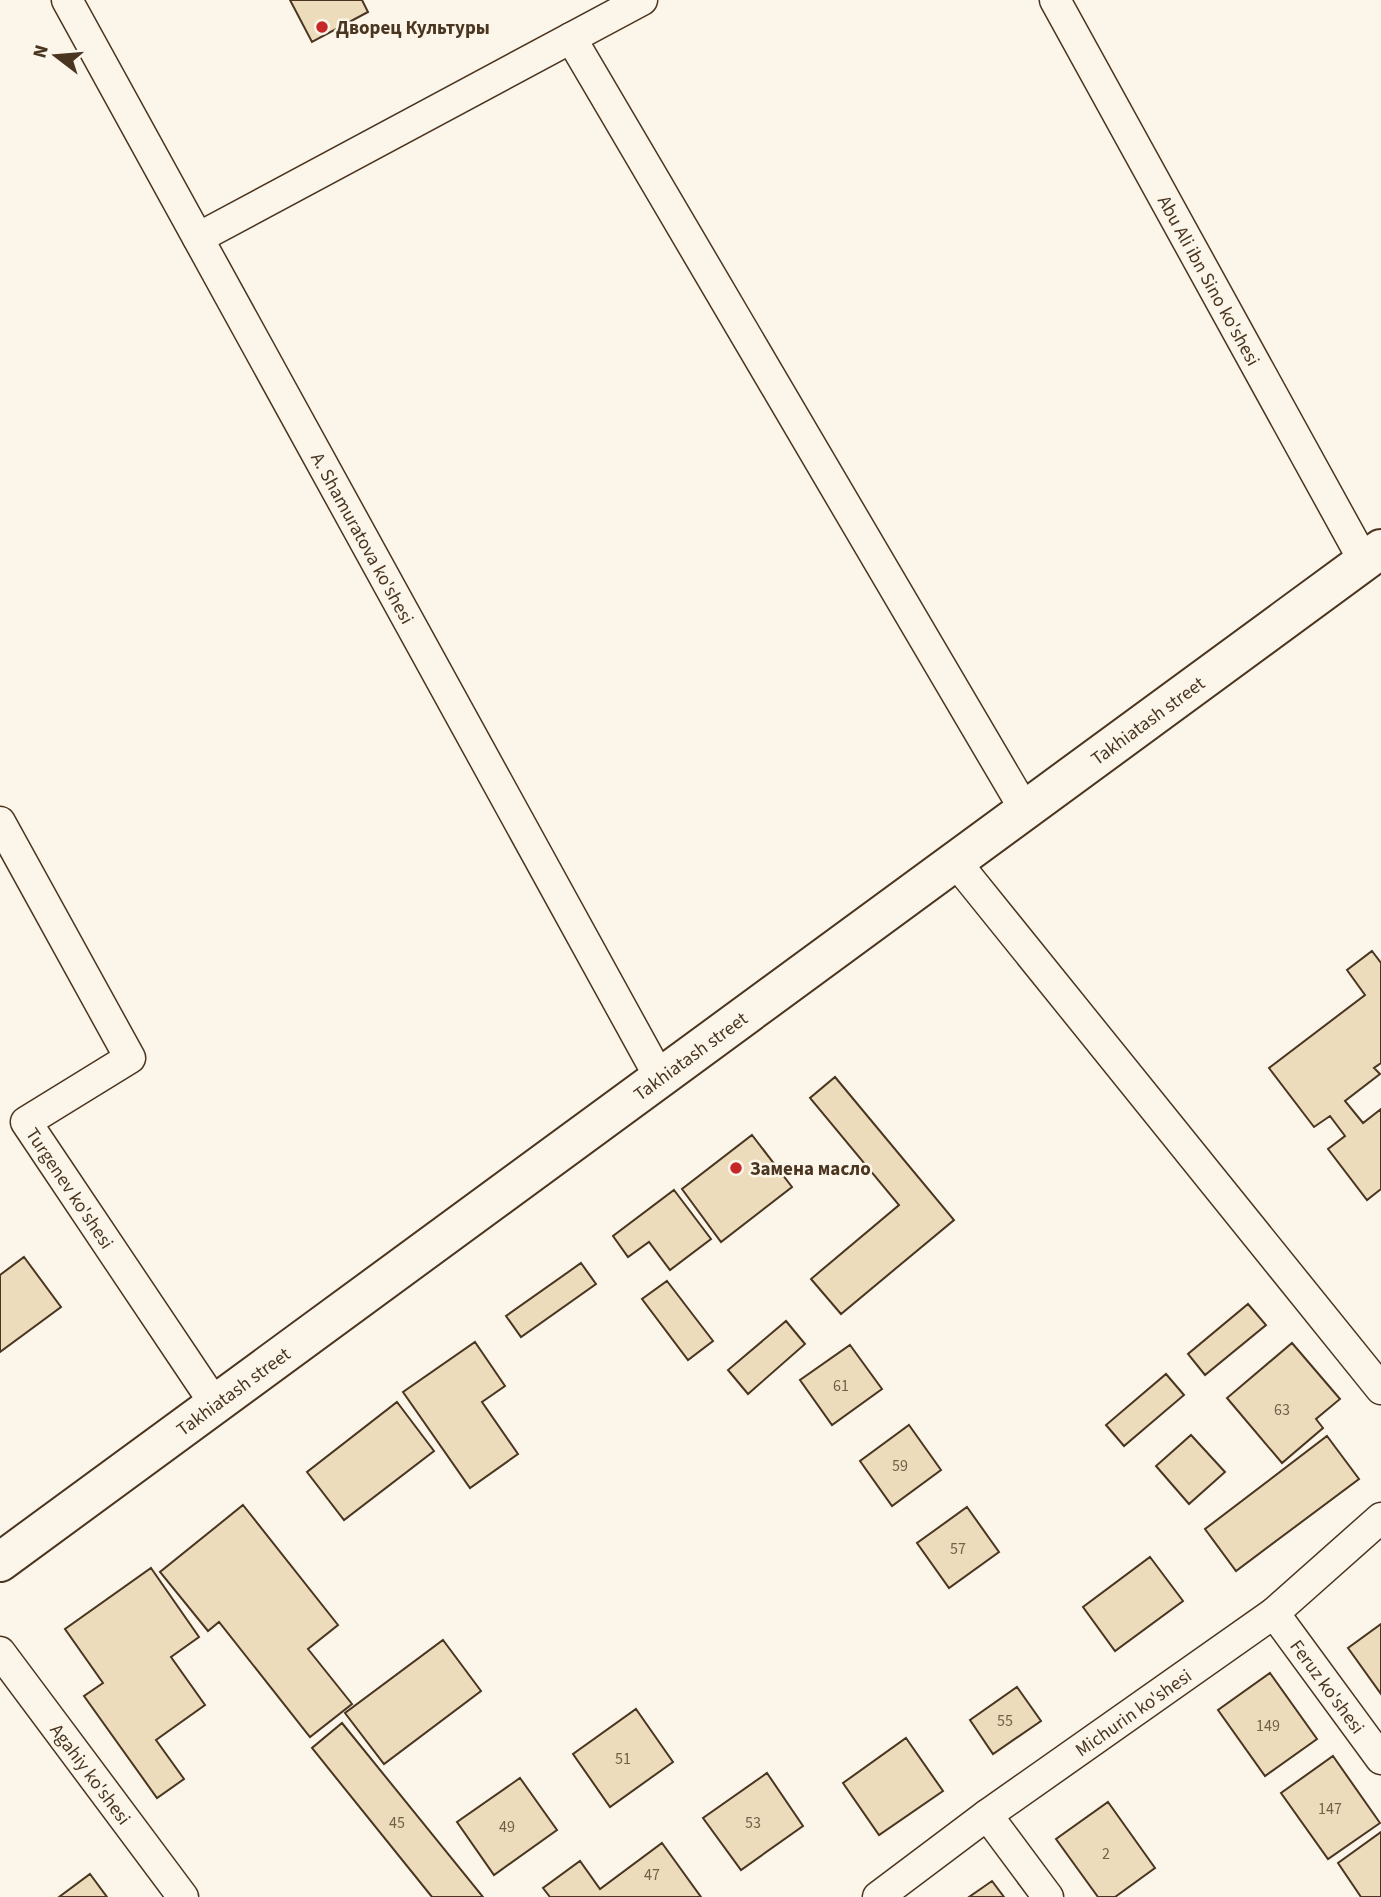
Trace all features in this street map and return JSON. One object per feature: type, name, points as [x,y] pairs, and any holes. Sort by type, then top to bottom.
[{"type":"main road","name":"Takhiatash street","points":[[0,1562],[1373,555]]},
{"type":"street","name":"A. Shamuratova ko'shesi","points":[[67,0],[660,1078]]},
{"type":"street","points":[[198,238],[642,0]]},
{"type":"street","name":"Abu Ali ibn Sino ko'shesi","points":[[1055,0],[1373,555]]},
{"type":"street","points":[[570,38],[1025,810]]},
{"type":"street","name":"Turgenev ko'shesi","points":[[0,822],[130,1058],[26,1122],[215,1404]]},
{"type":"street","points":[[955,861],[1381,1389]]},
{"type":"street","name":"Michurin ko'shesi","points":[[878,1897],[987,1815],[1274,1613],[1381,1518]]},
{"type":"street","name":"Feruz ko'shesi","points":[[1274,1613],[1381,1759]]},
{"type":"street","name":"Agahiy ko'shesi","points":[[0,1652],[183,1897]]},
{"type":"street","points":[[987,1815],[1048,1897]]},
{"type":"building","name":"Дворец Культуры","points":[[290,0],[362,0],[368,12],[312,42]]},
{"type":"building","points":[[1372,951],[1381,963],[1381,1063],[1374,1068],[1380,1074],[1345,1101],[1363,1123],[1381,1109],[1381,1189],[1367,1200],[1328,1149],[1345,1136],[1330,1116],[1314,1127],[1269,1068],[1365,995],[1347,970]]},
{"type":"building","points":[[835,1077],[954,1220],[841,1314],[811,1279],[899,1205],[810,1098]]},
{"type":"building","points":[[752,1135],[792,1187],[721,1242],[682,1189]]},
{"type":"building","points":[[674,1190],[711,1239],[670,1270],[649,1242],[628,1257],[613,1236]]},
{"type":"building","points":[[24,1257],[61,1307],[0,1352],[0,1275]]},
{"type":"building","points":[[581,1263],[596,1284],[521,1337],[506,1316]]},
{"type":"building","points":[[667,1281],[713,1341],[688,1360],[642,1299]]},
{"type":"building","points":[[1248,1304],[1266,1325],[1205,1375],[1188,1354]]},
{"type":"building","points":[[786,1321],[805,1344],[748,1394],[728,1370]]},
{"type":"building","points":[[475,1342],[505,1386],[482,1402],[518,1454],[470,1488],[403,1392]]},
{"type":"building","points":[[1292,1343],[1340,1399],[1316,1419],[1323,1428],[1282,1463],[1227,1398]]},
{"type":"building","points":[[850,1345],[882,1389],[832,1425],[800,1380]]},
{"type":"building","points":[[1166,1374],[1184,1395],[1124,1446],[1106,1425]]},
{"type":"building","points":[[397,1402],[434,1451],[344,1520],[307,1472]]},
{"type":"building","points":[[909,1425],[941,1470],[892,1506],[860,1461]]},
{"type":"building","points":[[1191,1435],[1225,1472],[1189,1504],[1156,1466]]},
{"type":"building","points":[[1327,1436],[1359,1479],[1236,1571],[1205,1529]]},
{"type":"building","points":[[243,1505],[338,1625],[308,1649],[352,1704],[310,1737],[219,1622],[208,1631],[160,1572]]},
{"type":"building","points":[[967,1507],[999,1552],[949,1588],[917,1543]]},
{"type":"building","points":[[1150,1557],[1183,1601],[1115,1651],[1083,1607]]},
{"type":"building","points":[[151,1568],[199,1637],[171,1657],[205,1705],[156,1740],[184,1779],[157,1798],[84,1696],[103,1683],[65,1629]]},
{"type":"building","points":[[1381,1624],[1381,1694],[1348,1648]]},
{"type":"building","points":[[443,1640],[481,1691],[384,1764],[345,1713]]},
{"type":"building","points":[[1270,1673],[1317,1739],[1265,1776],[1218,1710]]},
{"type":"building","points":[[1017,1687],[1041,1721],[993,1754],[970,1720]]},
{"type":"building","points":[[636,1709],[673,1762],[610,1807],[573,1754]]},
{"type":"building","points":[[342,1723],[483,1897],[432,1897],[312,1748]]},
{"type":"building","points":[[906,1738],[943,1791],[879,1835],[843,1783]]},
{"type":"building","points":[[1333,1756],[1380,1823],[1328,1859],[1281,1793]]},
{"type":"building","points":[[767,1773],[803,1826],[741,1870],[703,1818]]},
{"type":"building","points":[[520,1778],[557,1830],[494,1875],[457,1822]]},
{"type":"building","points":[[1108,1802],[1155,1868],[1115,1897],[1098,1897],[1056,1839]]},
{"type":"building","points":[[1381,1832],[1381,1897],[1361,1897],[1338,1863]]},
{"type":"building","points":[[662,1843],[701,1897],[550,1897],[543,1888],[580,1861],[600,1889]]},
{"type":"building","points":[[90,1874],[107,1897],[59,1897]]},
{"type":"building","points":[[992,1881],[1004,1897],[969,1897]]},
{"type":"place","name":"Дворец Культуры","points":[[322,27]]},
{"type":"place","name":"Замена масло","points":[[736,1168]]}]
